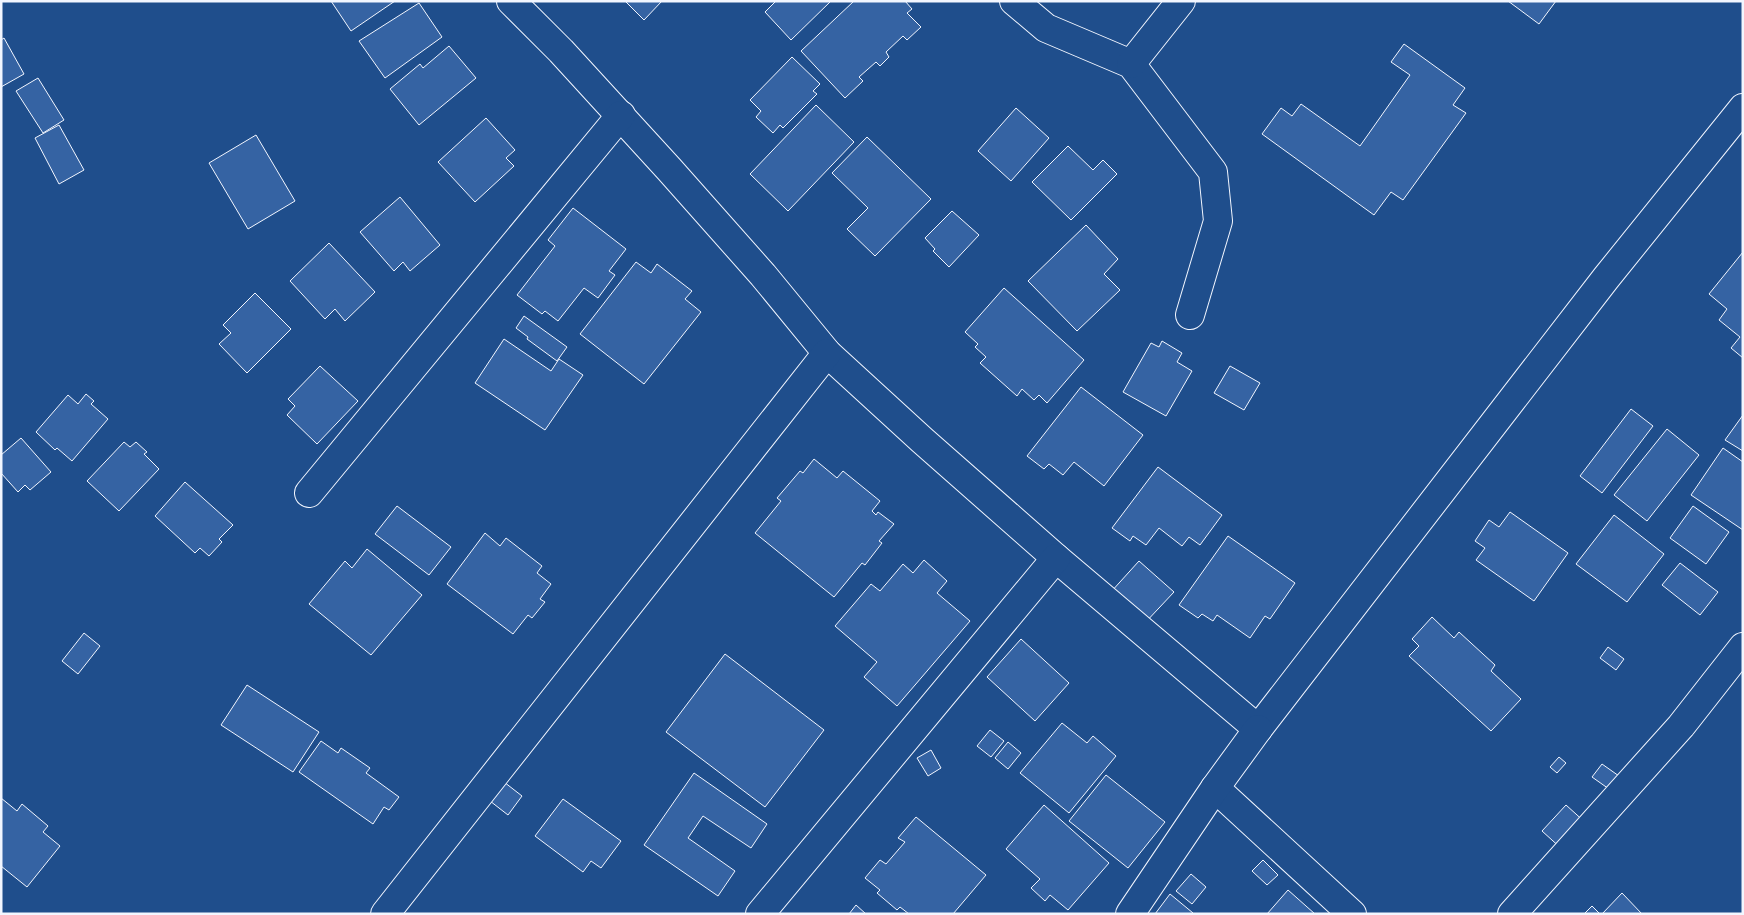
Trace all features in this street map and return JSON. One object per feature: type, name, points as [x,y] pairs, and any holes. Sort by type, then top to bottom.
[{"type":"street","points":[[511,1],[621,115],[763,275],[827,353],[1056,558],[1258,729]]},
{"type":"street","points":[[1014,1],[1046,28],[1131,64],[1213,172],[1218,222],[1190,314]]},
{"type":"street","points":[[1131,64],[1181,1]]},
{"type":"street","points":[[309,493],[621,115]]},
{"type":"street","points":[[1130,914],[1215,788],[1258,729],[1606,278],[1739,120]]},
{"type":"street","points":[[384,914],[827,353]]},
{"type":"street","points":[[760,914],[1056,558]]},
{"type":"street","points":[[1512,914],[1681,726],[1743,647]]},
{"type":"street","points":[[1215,788],[1352,914]]},
{"type":"building","points":[[331,1],[395,1],[351,31]]},
{"type":"building","points":[[625,1],[662,1],[644,20]]},
{"type":"building","points":[[776,1],[831,1],[791,40],[765,12]]},
{"type":"building","points":[[854,1],[905,1],[912,9],[907,13],[921,27],[907,40],[903,36],[886,52],[889,57],[880,66],[876,62],[859,77],[863,81],[845,98],[801,51]]},
{"type":"building","points":[[1508,1],[1556,1],[1539,24]]},
{"type":"building","points":[[419,3],[442,37],[385,78],[359,41]]},
{"type":"building","points":[[4,38],[24,74],[1,87],[1,40]]},
{"type":"building","points":[[1404,44],[1465,88],[1453,105],[1466,113],[1403,200],[1391,192],[1374,215],[1262,134],[1281,108],[1292,116],[1301,104],[1360,146],[1410,75],[1391,62]]},
{"type":"building","points":[[449,46],[476,78],[419,125],[390,89],[420,64],[423,68]]},
{"type":"building","points":[[792,57],[820,84],[813,91],[817,94],[783,128],[780,125],[773,133],[756,117],[761,111],[750,100]]},
{"type":"building","points":[[38,78],[64,120],[43,133],[16,91]]},
{"type":"building","points":[[816,105],[854,142],[788,211],[750,174]]},
{"type":"building","points":[[1016,108],[1049,138],[1011,181],[978,151]]},
{"type":"building","points":[[486,118],[515,150],[506,158],[514,166],[475,202],[438,162]]},
{"type":"building","points":[[59,125],[84,170],[59,184],[35,138]]},
{"type":"building","points":[[256,135],[295,201],[248,229],[209,163]]},
{"type":"building","points":[[867,137],[931,199],[875,256],[847,229],[868,208],[832,173]]},
{"type":"building","points":[[1068,146],[1093,170],[1103,160],[1117,174],[1071,220],[1032,182]]},
{"type":"building","points":[[400,197],[440,245],[410,271],[403,262],[394,271],[360,232]]},
{"type":"building","points":[[573,208],[626,249],[609,271],[615,275],[598,298],[584,288],[558,321],[545,311],[542,314],[517,295],[555,246],[548,240]]},
{"type":"building","points":[[952,211],[979,235],[949,267],[933,251],[935,249],[925,238]]},
{"type":"building","points":[[1086,225],[1118,259],[1104,274],[1120,290],[1077,331],[1028,281]]},
{"type":"building","points":[[329,243],[375,292],[345,321],[335,309],[325,319],[290,281]]},
{"type":"building","points":[[1743,252],[1743,358],[1731,348],[1740,337],[1719,320],[1727,309],[1709,294]]},
{"type":"building","points":[[636,262],[651,273],[657,264],[692,291],[685,299],[701,312],[644,384],[580,334]]},
{"type":"building","points":[[1004,288],[1084,360],[1047,403],[1039,395],[1034,400],[1022,389],[1017,396],[980,363],[986,357],[975,347],[978,344],[965,332]]},
{"type":"building","points":[[255,293],[291,329],[247,373],[219,344],[231,333],[223,325]]},
{"type":"building","points":[[524,316],[567,347],[557,361],[527,339],[528,337],[516,328]]},
{"type":"building","points":[[504,339],[551,371],[559,359],[583,375],[545,430],[475,383]]},
{"type":"building","points":[[1162,341],[1182,353],[1177,362],[1192,371],[1166,416],[1123,392],[1151,343],[1159,347]]},
{"type":"building","points":[[320,366],[358,401],[317,444],[287,415],[295,406],[288,399]]},
{"type":"building","points":[[1230,366],[1260,383],[1244,410],[1214,393]]},
{"type":"building","points":[[1081,387],[1143,435],[1104,486],[1074,462],[1063,475],[1049,464],[1044,469],[1027,456]]},
{"type":"building","points":[[86,394],[94,401],[91,404],[108,419],[72,461],[57,448],[55,450],[36,432],[68,395],[78,404]]},
{"type":"building","points":[[1631,409],[1653,426],[1602,493],[1580,476]]},
{"type":"building","points":[[1743,415],[1743,451],[1725,440]]},
{"type":"building","points":[[1667,429],[1699,455],[1647,521],[1614,495]]},
{"type":"building","points":[[21,438],[51,472],[30,490],[25,485],[18,492],[1,473],[1,455]]},
{"type":"building","points":[[124,442],[130,447],[136,442],[147,452],[144,454],[159,469],[119,511],[87,481]]},
{"type":"building","points":[[1723,448],[1743,462],[1743,530],[1691,495]]},
{"type":"building","points":[[814,459],[837,478],[843,471],[880,501],[872,511],[876,515],[878,512],[894,524],[879,541],[882,543],[865,565],[862,563],[834,597],[755,533],[781,501],[777,498],[800,471],[803,473]]},
{"type":"building","points":[[1158,467],[1222,515],[1200,545],[1189,537],[1182,546],[1159,528],[1146,545],[1133,536],[1130,541],[1112,528]]},
{"type":"building","points":[[185,482],[233,525],[219,539],[222,542],[209,556],[200,548],[195,553],[155,516]]},
{"type":"building","points":[[397,506],[451,547],[429,575],[375,534]]},
{"type":"building","points":[[1693,506],[1729,532],[1706,564],[1670,538]]},
{"type":"building","points":[[1510,512],[1568,553],[1534,601],[1476,560],[1485,548],[1475,541],[1489,520],[1499,527]]},
{"type":"building","points":[[1614,515],[1664,554],[1627,602],[1576,564]]},
{"type":"building","points":[[485,533],[500,546],[506,538],[542,566],[537,573],[551,584],[540,599],[545,602],[532,618],[528,615],[513,634],[447,584]]},
{"type":"building","points":[[1228,536],[1295,583],[1270,619],[1265,616],[1250,638],[1217,615],[1213,621],[1202,614],[1198,618],[1179,605]]},
{"type":"building","points":[[367,549],[422,595],[371,655],[309,604],[345,561],[352,568]]},
{"type":"building","points":[[924,560],[947,581],[937,593],[970,621],[897,706],[864,677],[877,662],[835,626],[871,584],[880,591],[903,564],[913,573]]},
{"type":"building","points":[[1139,561],[1174,592],[1143,625],[1110,593]]},
{"type":"building","points":[[1680,563],[1718,592],[1700,615],[1662,585]]},
{"type":"building","points":[[1432,617],[1454,638],[1459,632],[1495,665],[1491,671],[1521,699],[1491,731],[1409,656],[1419,646],[1412,639]]},
{"type":"building","points":[[84,633],[100,646],[78,674],[62,661]]},
{"type":"building","points":[[1021,639],[1069,683],[1035,721],[987,677]]},
{"type":"building","points":[[1608,647],[1624,659],[1616,670],[1600,658]]},
{"type":"building","points":[[725,654],[824,730],[765,807],[666,732]]},
{"type":"building","points":[[247,685],[319,732],[293,772],[221,725]]},
{"type":"building","points":[[1062,723],[1087,743],[1093,736],[1116,756],[1069,813],[1020,773]]},
{"type":"building","points":[[990,730],[1004,741],[991,757],[977,746]]},
{"type":"building","points":[[321,741],[338,753],[341,748],[370,768],[366,773],[399,797],[389,810],[384,807],[373,824],[299,772]]},
{"type":"building","points":[[1008,742],[1021,753],[1008,769],[995,758]]},
{"type":"building","points":[[931,750],[941,768],[928,776],[917,758]]},
{"type":"building","points":[[1559,757],[1566,763],[1557,773],[1550,767]]},
{"type":"building","points":[[1602,764],[1619,776],[1609,789],[1592,777]]},
{"type":"building","points":[[694,773],[767,824],[751,848],[703,816],[688,838],[735,871],[718,896],[644,845]]},
{"type":"building","points":[[1106,775],[1165,822],[1128,868],[1069,821]]},
{"type":"building","points":[[504,782],[522,796],[508,815],[490,801]]},
{"type":"building","points":[[1,798],[17,811],[22,804],[48,826],[43,832],[60,846],[27,887],[1,866]]},
{"type":"building","points":[[563,799],[621,841],[601,868],[591,861],[583,872],[535,836]]},
{"type":"building","points":[[1044,805],[1109,863],[1068,910],[1050,895],[1045,901],[1031,888],[1040,879],[1006,849]]},
{"type":"building","points":[[1566,805],[1587,824],[1563,850],[1542,831]]},
{"type":"building","points":[[916,817],[986,875],[953,914],[909,914],[900,907],[897,910],[877,893],[880,890],[865,878],[880,860],[886,864],[905,842],[898,838]]},
{"type":"building","points":[[1263,860],[1278,875],[1267,885],[1252,871]]},
{"type":"building","points":[[1191,874],[1206,887],[1192,904],[1176,891]]},
{"type":"building","points":[[1288,890],[1315,914],[1267,914]]},
{"type":"building","points":[[1622,893],[1642,914],[1602,914]]},
{"type":"building","points":[[1170,894],[1193,913],[1155,914]]},
{"type":"building","points":[[856,905],[866,914],[849,914]]},
{"type":"building","points":[[1592,906],[1600,914],[1584,914]]}]
